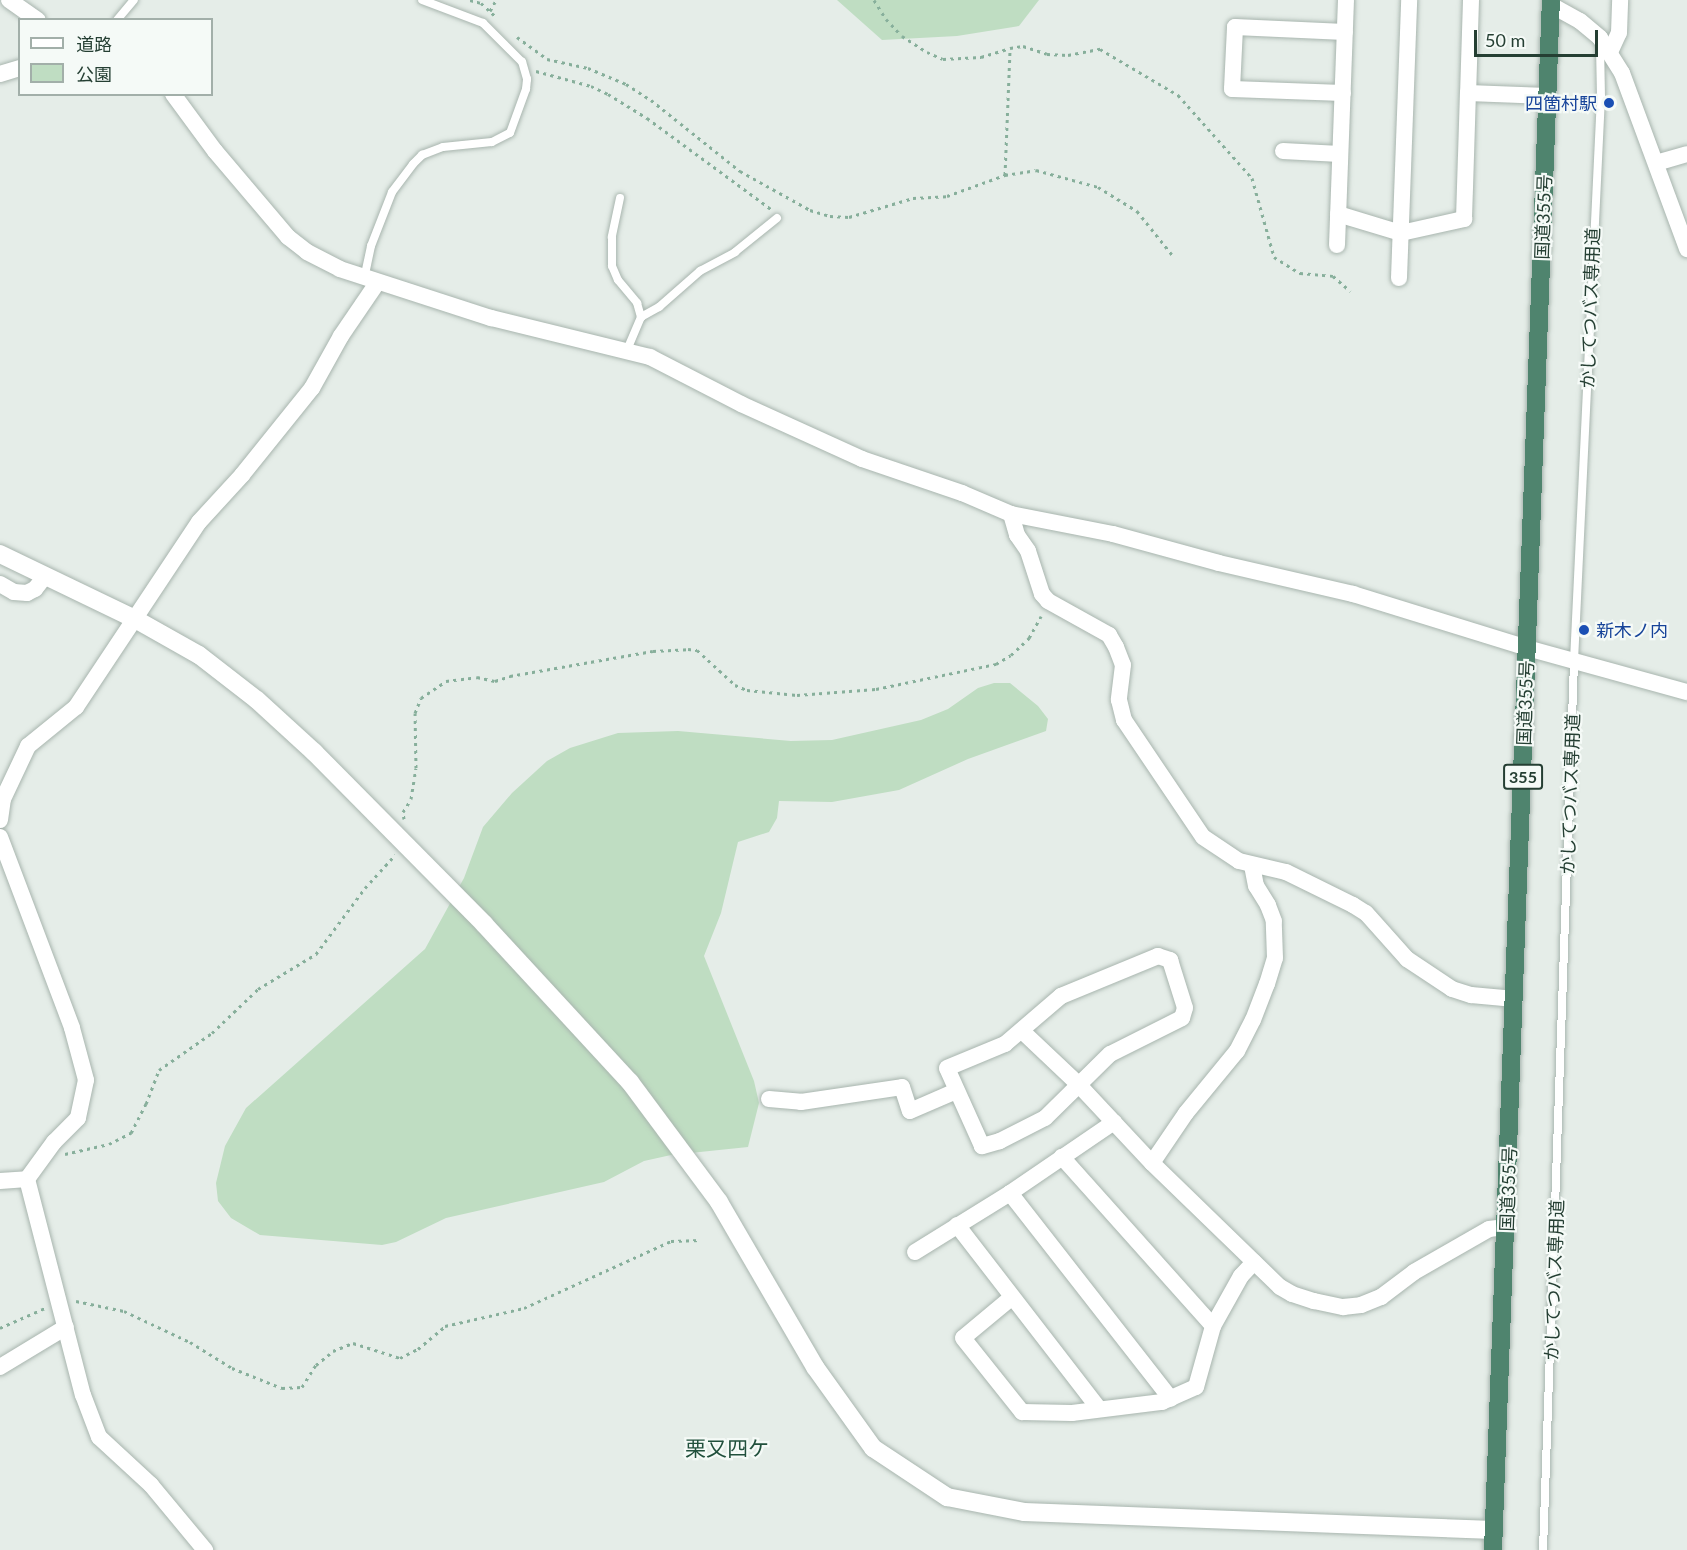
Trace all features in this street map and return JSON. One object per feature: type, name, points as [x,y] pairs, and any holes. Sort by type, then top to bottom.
[{"type":"highway","name":"国道355号","points":[[1494,1550],[1551,2]]},
{"type":"street","points":[[9,0],[35,18]]},
{"type":"street","points":[[1337,244],[1346,0]]},
{"type":"street","points":[[1400,278],[1409,0]]},
{"type":"street","points":[[1338,214],[1401,233],[1464,219],[1471,0]]},
{"type":"street","points":[[1610,52],[1619,33],[1620,0]]},
{"type":"street","points":[[1551,2],[1580,21],[1600,38],[1622,73],[1687,249]]},
{"type":"street","points":[[1343,93],[1232,89],[1235,27],[1345,32]]},
{"type":"street","points":[[0,74],[18,69]]},
{"type":"street","points":[[1468,93],[1547,96]]},
{"type":"street","points":[[174,96],[215,151],[288,237],[307,252],[371,280],[491,318],[627,350],[658,360],[741,404],[862,459],[1011,514],[1113,534],[1219,563],[1353,594],[1527,648],[1687,692]]},
{"type":"street","points":[[1282,151],[1340,154]]},
{"type":"street","points":[[1656,163],[1687,153]]},
{"type":"street","points":[[0,820],[3,799],[28,746],[76,707],[199,522],[242,475],[312,388],[371,280]]},
{"type":"street","points":[[1011,514],[1017,535],[1028,551],[1038,586],[1048,601],[1109,635],[1122,665],[1119,700],[1124,720],[1203,837],[1228,856],[1252,865],[1286,872],[1353,905],[1366,913],[1407,959],[1452,989],[1471,995],[1515,999]]},
{"type":"street","points":[[0,554],[135,619],[199,655],[257,700],[314,752],[405,843],[630,1082],[719,1203],[815,1366],[873,1448],[947,1497],[1024,1512],[1494,1530]]},
{"type":"street","points":[[0,584],[14,592],[27,593],[45,576]]},
{"type":"street","points":[[0,837],[72,1028],[86,1080],[78,1118],[27,1179],[0,1181]]},
{"type":"street","points":[[1152,1163],[1186,1113],[1237,1051],[1253,1020],[1267,984],[1275,958],[1274,921],[1268,905],[1256,886],[1252,865]]},
{"type":"street","points":[[1158,956],[1167,957],[1185,1008],[1182,1018],[1110,1054],[1078,1084],[1045,1118],[1000,1141],[982,1146],[947,1068],[994,1051],[1022,1031],[1052,1001],[1061,996],[1158,956]]},
{"type":"street","points":[[1022,1031],[1078,1084],[1152,1163],[1254,1262],[1280,1287],[1293,1294],[1333,1305],[1361,1305],[1381,1297],[1414,1272],[1490,1229],[1506,1227]]},
{"type":"street","points":[[769,1099],[801,1102],[902,1086],[910,1111],[956,1091]]},
{"type":"street","points":[[915,1252],[1010,1193],[1114,1122]]},
{"type":"street","points":[[1062,1157],[1213,1326]]},
{"type":"street","points":[[27,1179],[83,1395],[99,1437],[151,1485],[205,1550]]},
{"type":"street","points":[[1010,1193],[1171,1399]]},
{"type":"street","points":[[957,1225],[1011,1298],[1099,1409]]},
{"type":"street","points":[[1011,1298],[963,1338],[1022,1412],[1072,1413],[1171,1399],[1196,1387],[1213,1326],[1241,1276],[1254,1262]]},
{"type":"street","points":[[0,1367],[66,1327]]},
{"type":"lane","points":[[119,18],[134,0]]},
{"type":"lane","points":[[371,280],[371,246],[399,181],[422,155],[430,151],[443,147],[492,142],[510,133],[525,89],[526,68],[483,23],[422,0]]},
{"type":"lane","name":"かしてつバス専用道","points":[[1543,1550],[1574,661],[1601,96],[1600,38]]},
{"type":"lane","points":[[620,198],[612,237],[612,266],[618,280],[637,303],[641,317]]},
{"type":"lane","points":[[627,350],[641,317],[668,300],[700,271],[735,252],[777,218]]},
{"type":"path","points":[[470,0],[481,3],[497,18]]},
{"type":"path","points":[[874,0],[886,19],[902,36],[927,52],[943,58],[981,57],[1023,46],[1057,55],[1100,50],[1178,95],[1252,178],[1274,257],[1300,273],[1333,276],[1350,291]]},
{"type":"path","points":[[510,31],[547,59],[588,68],[626,84],[651,100],[740,171],[792,202],[831,216],[849,216],[913,198],[947,196],[1005,175],[1036,170],[1098,187],[1137,211],[1173,256]]},
{"type":"path","points":[[1005,175],[1010,48]]},
{"type":"path","points":[[526,68],[591,86],[608,94],[647,118],[715,166],[778,214],[777,218]]},
{"type":"path","points":[[43,1158],[86,1151],[131,1132],[146,1104],[159,1070],[212,1033],[258,989],[316,954],[365,888],[405,843],[403,812],[411,799],[416,768],[415,713],[421,698],[446,681],[477,677],[495,681],[510,676],[642,653],[688,649],[697,650],[735,685],[747,690],[797,695],[876,689],[996,664],[1011,655],[1029,638],[1048,601]]},
{"type":"path","points":[[0,1328],[21,1321],[59,1300],[87,1302],[124,1311],[190,1342],[232,1368],[282,1388],[302,1387],[316,1365],[333,1351],[353,1343],[400,1358],[418,1349],[445,1326],[524,1308],[671,1241],[701,1240]]},
{"type":"green space","points":[[837,0],[1039,0],[1019,26],[957,36],[882,40]]},
{"type":"green space","points":[[994,683],[1010,683],[1038,706],[1048,719],[1046,731],[968,759],[899,790],[832,802],[779,801],[777,818],[769,832],[738,842],[721,913],[704,956],[754,1081],[759,1103],[748,1147],[671,1155],[644,1161],[604,1182],[446,1218],[396,1242],[382,1245],[260,1235],[231,1218],[218,1201],[216,1183],[225,1146],[246,1108],[425,949],[464,878],[483,827],[512,793],[547,761],[570,748],[618,733],[678,731],[791,741],[832,740],[921,720],[948,709],[978,688]]},
{"type":"place","name":"四箇村駅","points":[[1609,103]]},
{"type":"place","name":"新木ノ内","points":[[1584,630]]},
{"type":"district","name":"栗又四ケ","points":[[727,1448]]}]
